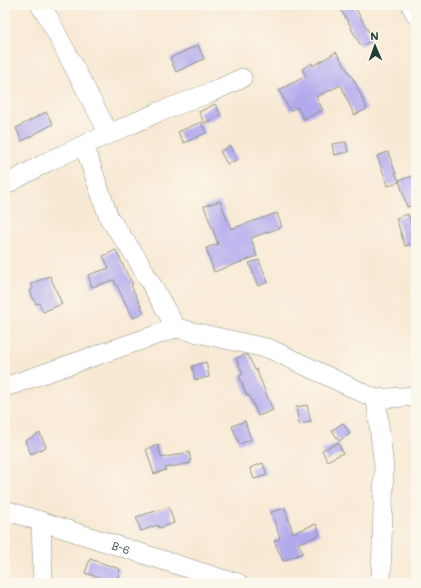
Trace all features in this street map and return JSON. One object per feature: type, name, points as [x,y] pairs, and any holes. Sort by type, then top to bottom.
[{"type":"street","points":[[40,5],[48,17],[109,134]]},
{"type":"street","points":[[411,5],[416,15]]},
{"type":"street","points":[[5,185],[47,162],[84,145],[242,78]]},
{"type":"street","points":[[84,145],[109,218],[136,257],[176,328]]},
{"type":"street","points":[[5,387],[176,328],[270,349],[376,399],[416,396]]},
{"type":"street","points":[[376,399],[384,468],[381,583]]},
{"type":"street","name":"B-6","points":[[5,510],[238,583]]},
{"type":"street","points":[[42,521],[43,583]]},
{"type":"building","points":[[347,5],[354,5],[373,40],[361,46],[340,9]]},
{"type":"building","points":[[198,45],[204,59],[176,72],[170,58]]},
{"type":"building","points":[[336,52],[355,82],[367,109],[354,115],[341,85],[316,97],[323,110],[304,119],[297,107],[290,111],[279,90],[306,76],[302,69],[312,63],[313,66]]},
{"type":"building","points":[[215,104],[221,115],[204,123],[199,112]]},
{"type":"building","points":[[46,112],[53,124],[22,141],[16,128]]},
{"type":"building","points":[[201,122],[206,133],[184,143],[178,132]]},
{"type":"building","points":[[346,142],[348,152],[334,155],[332,144]]},
{"type":"building","points":[[230,146],[237,160],[227,164],[220,151]]},
{"type":"building","points":[[388,152],[399,182],[388,186],[377,156]]},
{"type":"building","points":[[413,176],[416,187],[416,205],[407,207],[399,180]]},
{"type":"building","points":[[220,201],[231,229],[277,213],[282,227],[251,238],[257,256],[214,272],[206,248],[218,244],[204,206]]},
{"type":"building","points":[[408,214],[416,243],[405,246],[396,218]]},
{"type":"building","points":[[116,250],[133,284],[131,285],[144,313],[133,318],[114,280],[92,287],[88,275],[109,268],[103,256]]},
{"type":"building","points":[[259,260],[268,282],[258,286],[249,263]]},
{"type":"building","points":[[50,276],[62,304],[43,312],[39,303],[36,304],[30,291],[33,289],[31,284]]},
{"type":"building","points":[[248,355],[255,370],[256,369],[273,410],[258,416],[249,395],[247,396],[239,376],[243,374],[236,358]]},
{"type":"building","points":[[206,362],[209,377],[195,380],[192,366]]},
{"type":"building","points":[[307,405],[311,422],[299,424],[296,407]]},
{"type":"building","points":[[245,421],[251,440],[239,444],[232,426]]},
{"type":"building","points":[[343,423],[350,434],[339,441],[332,430]]},
{"type":"building","points":[[40,433],[46,447],[31,454],[25,441]]},
{"type":"building","points":[[338,443],[343,453],[327,461],[322,450]]},
{"type":"building","points":[[158,445],[162,458],[189,452],[191,463],[165,468],[166,470],[154,474],[146,449]]},
{"type":"building","points":[[263,463],[267,475],[254,479],[250,468]]},
{"type":"building","points":[[169,507],[174,523],[159,528],[158,525],[141,531],[136,517]]},
{"type":"building","points":[[285,508],[293,533],[316,524],[320,535],[298,543],[303,553],[283,561],[274,541],[280,538],[271,512]]},
{"type":"building","points":[[90,559],[120,569],[116,583],[85,573]]}]
